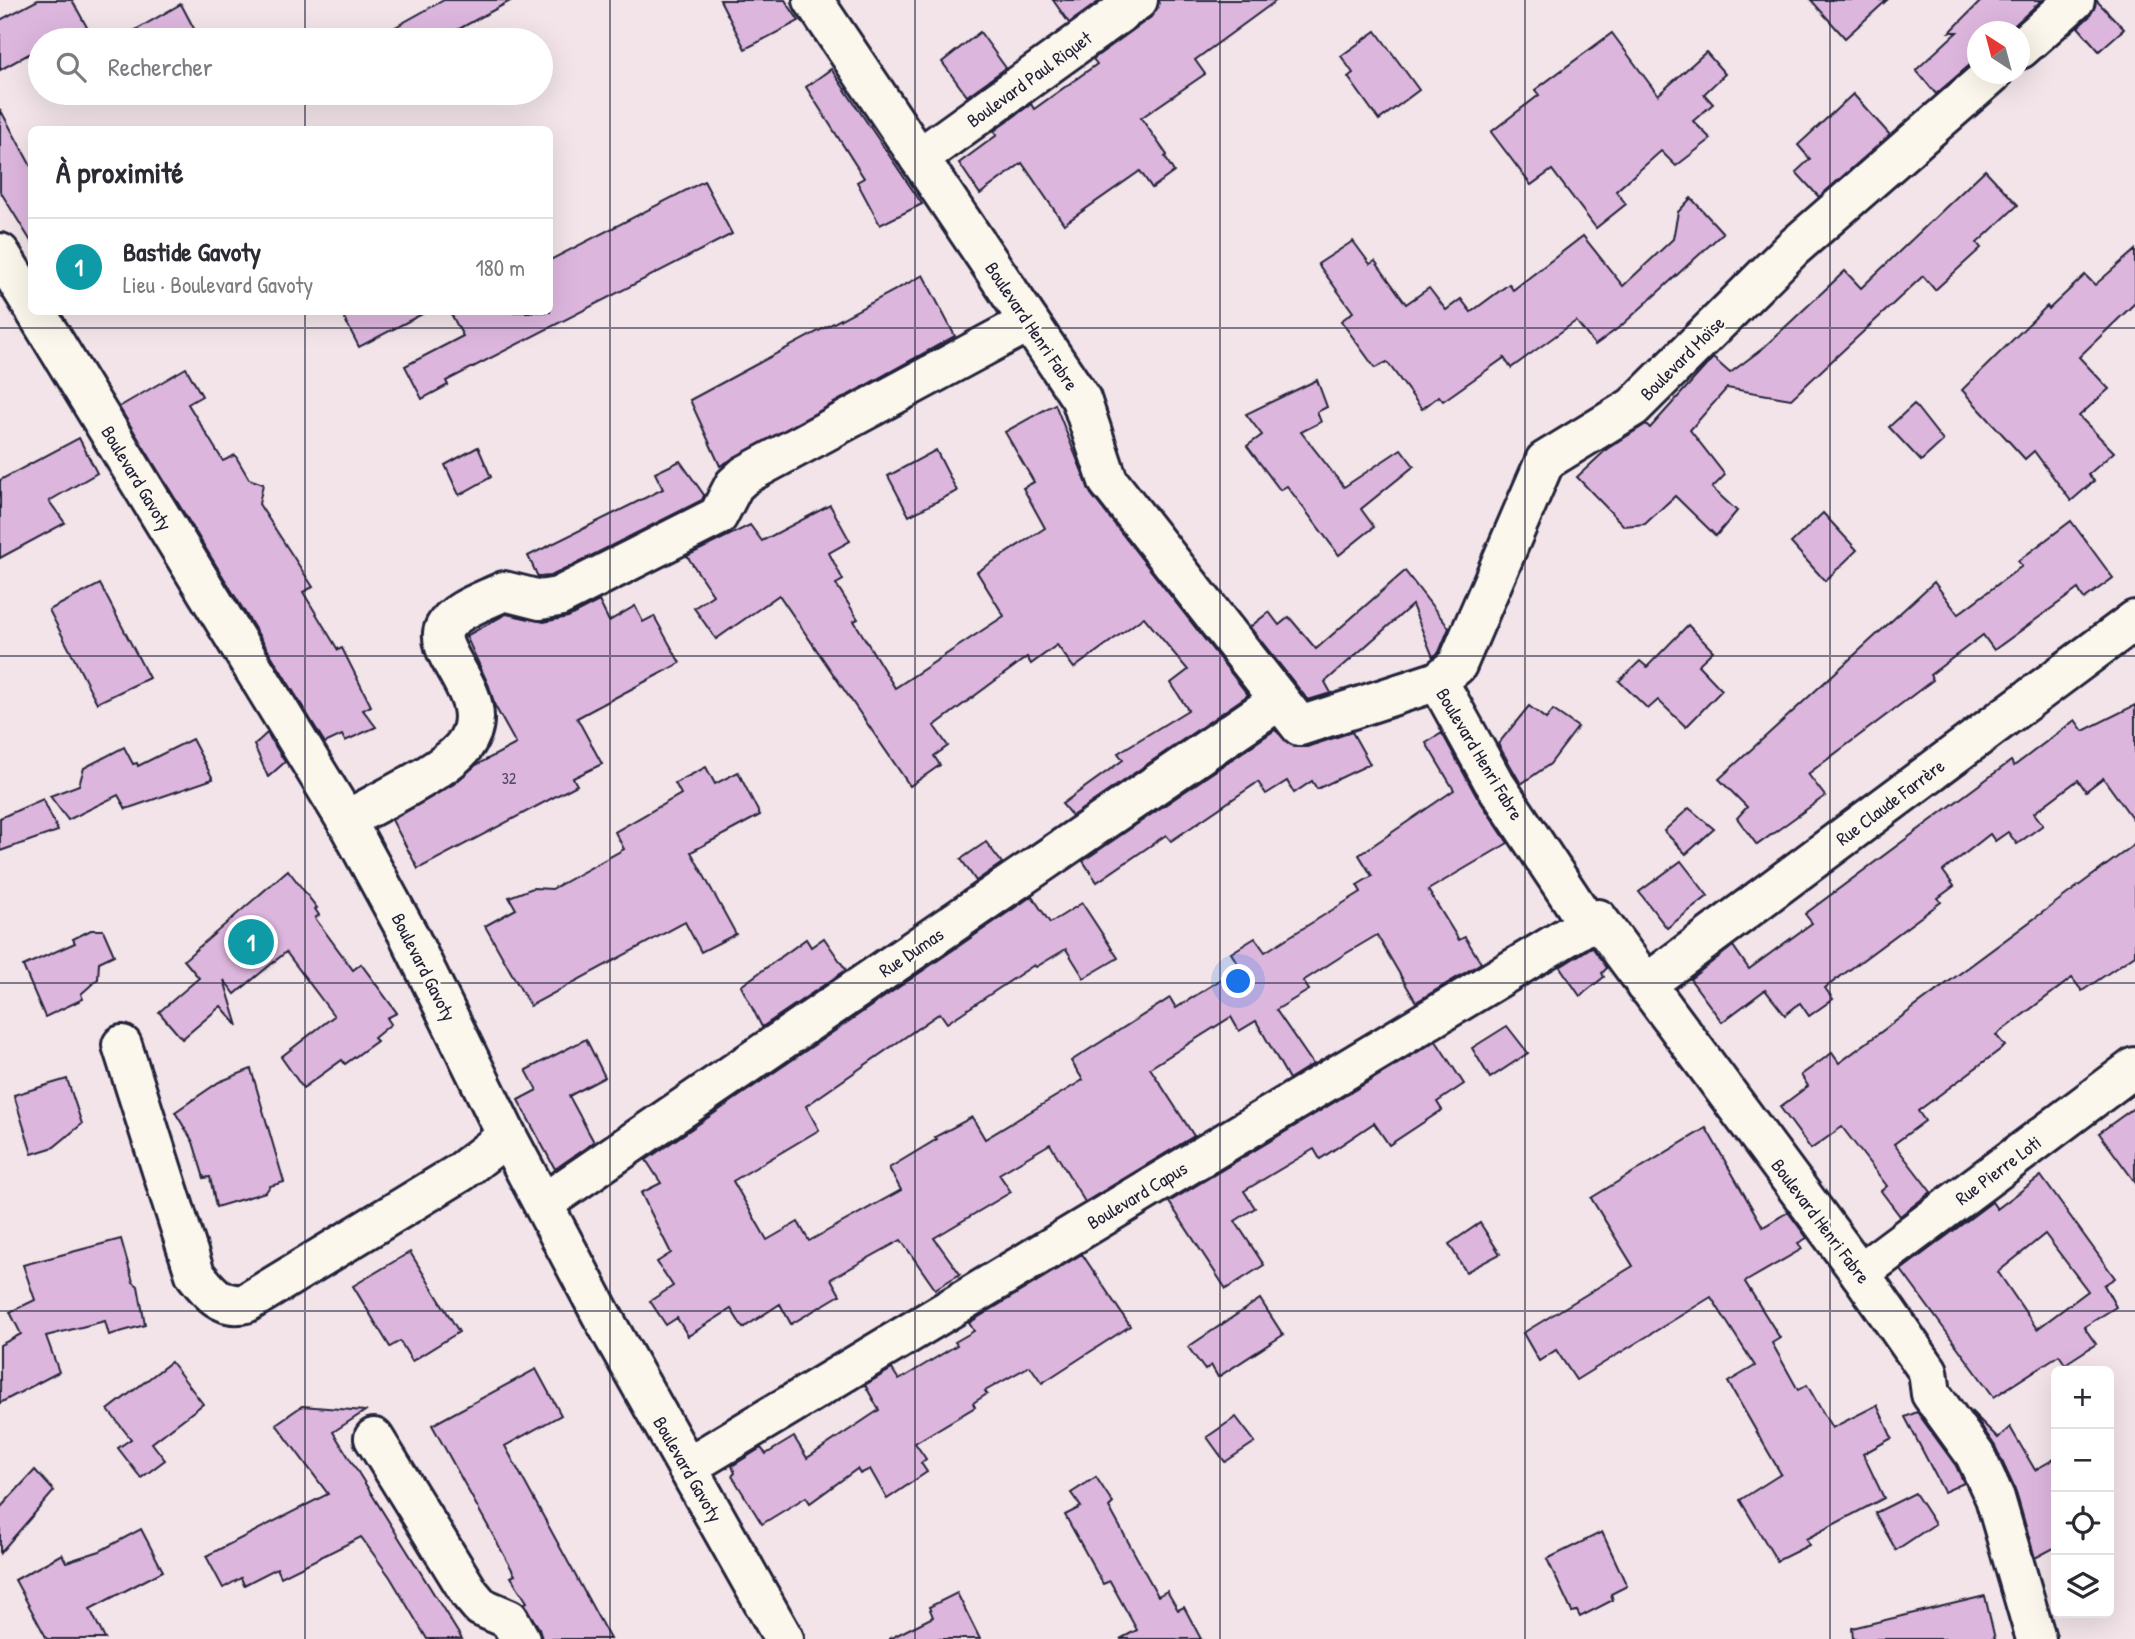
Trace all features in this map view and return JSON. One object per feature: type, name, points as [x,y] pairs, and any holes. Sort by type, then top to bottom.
[{"type":"street","name":"Boulevard Henri Fabre","points":[[813,0],[1081,399],[1108,481],[1300,726],[1438,681],[1493,781],[1588,924],[1598,919],[1860,1273],[1928,1371],[1931,1394],[1975,1455],[1996,1498],[2036,1639]]},
{"type":"street","name":"Boulevard Paul Riquet","points":[[919,158],[1138,0]]},
{"type":"street","points":[[2030,40],[2075,0]]},
{"type":"street","name":"Boulevard Moïse","points":[[1438,681],[1457,665],[1545,461],[1633,407],[1793,248],[1981,84]]},
{"type":"street","points":[[0,253],[28,298]]},
{"type":"street","name":"Boulevard Gavoty","points":[[38,315],[346,820],[409,936],[508,1136],[601,1314],[784,1639]]},
{"type":"street","points":[[346,820],[448,761],[464,746],[472,730],[470,693],[443,640],[444,628],[456,616],[504,591],[540,600],[558,597],[718,516],[734,485],[745,475],[1029,322]]},
{"type":"street","name":"Rue Claude Farrère","points":[[1645,985],[2135,620]]},
{"type":"street","name":"Rue Dumas","points":[[544,1203],[1278,701]]},
{"type":"street","name":"Boulevard Capus","points":[[687,1467],[1588,924]]},
{"type":"street","points":[[122,1045],[195,1274],[217,1299],[233,1306],[246,1303],[461,1172],[508,1136]]},
{"type":"street","name":"Rue Pierre Loti","points":[[1860,1273],[2135,1067]]},
{"type":"street","points":[[373,1438],[470,1594],[481,1607],[509,1619],[520,1639]]},
{"type":"building","points":[[38,0],[72,0],[87,28],[28,28],[28,55],[0,70],[0,20]]},
{"type":"building","points":[[444,0],[512,0],[461,28],[394,28]]},
{"type":"building","points":[[720,0],[785,0],[799,21],[745,49]]},
{"type":"building","points":[[1053,0],[1101,0],[1069,23]]},
{"type":"building","points":[[1159,0],[1277,0],[1195,60],[1205,74],[1141,118],[1167,155],[1165,157],[1174,172],[1152,188],[1140,171],[1064,224],[1022,163],[980,194],[959,163],[997,135],[994,131],[1031,104],[1034,109],[1097,64],[1093,59],[1151,17]]},
{"type":"building","points":[[1811,0],[1887,0],[1845,38]]},
{"type":"building","points":[[1982,0],[2042,0],[2019,21],[1967,21],[1967,67],[1936,94],[1916,70],[1957,32],[1950,32]]},
{"type":"building","points":[[2096,0],[2124,29],[2099,51],[2078,27],[2090,16]]},
{"type":"building","points":[[181,4],[194,28],[139,28]]},
{"type":"building","points":[[1376,31],[1419,90],[1379,120],[1348,77],[1353,73],[1341,56]]},
{"type":"building","points":[[980,32],[1006,68],[967,96],[942,62]]},
{"type":"building","points":[[1612,33],[1658,95],[1706,52],[1725,74],[1704,94],[1713,104],[1693,121],[1711,139],[1676,166],[1661,151],[1616,191],[1626,204],[1596,228],[1552,170],[1531,185],[1491,132],[1539,95],[1535,90]]},
{"type":"building","points":[[831,69],[922,204],[880,225],[857,182],[864,178],[806,87]]},
{"type":"building","points":[[1853,94],[1890,135],[1819,197],[1796,172],[1810,159],[1798,145]]},
{"type":"building","points":[[0,109],[28,161],[28,236],[0,191]]},
{"type":"building","points":[[1985,170],[2018,205],[1977,243],[1981,248],[1935,290],[1923,276],[1791,399],[1727,388],[1690,430],[1725,475],[1712,488],[1737,511],[1716,536],[1675,496],[1645,524],[1624,526],[1577,477],[1607,449],[1646,424],[1650,428],[1713,358],[1730,373],[1762,349],[1845,271],[1861,288]]},
{"type":"building","points":[[704,181],[732,234],[446,381],[448,385],[422,399],[405,366],[463,336],[452,315],[553,315],[553,258]]},
{"type":"building","points":[[1691,198],[1723,233],[1621,326],[1595,345],[1576,321],[1511,368],[1504,358],[1443,401],[1439,396],[1422,409],[1387,362],[1375,368],[1341,321],[1353,312],[1318,264],[1353,241],[1370,264],[1375,261],[1406,304],[1429,288],[1446,310],[1461,299],[1471,312],[1509,284],[1513,290],[1583,236],[1623,286],[1673,239],[1678,212]]},
{"type":"building","points":[[2135,250],[2135,303],[2079,357],[2109,389],[2079,416],[2114,452],[2088,475],[2094,481],[2071,501],[2034,451],[2025,459],[1962,390],[2047,306],[2049,309],[2085,275],[2095,285]]},
{"type":"building","points":[[923,275],[955,336],[720,466],[690,400]]},
{"type":"building","points":[[343,315],[420,315],[359,347]]},
{"type":"building","points":[[186,368],[202,396],[188,404],[223,461],[235,455],[249,479],[263,484],[259,504],[313,587],[303,592],[338,650],[342,648],[371,706],[363,710],[376,727],[345,741],[342,735],[325,743],[119,407]]},
{"type":"building","points":[[1317,380],[1327,407],[1317,412],[1321,422],[1301,432],[1344,487],[1401,449],[1414,466],[1361,509],[1374,527],[1339,555],[1287,486],[1280,490],[1247,446],[1262,435],[1246,414]]},
{"type":"building","points":[[1055,404],[1091,494],[1248,695],[1072,816],[1062,804],[1123,760],[1118,753],[1188,710],[1171,683],[1188,670],[1144,617],[1074,668],[1057,645],[1031,664],[1027,657],[934,726],[948,746],[934,756],[940,765],[910,786],[779,595],[716,639],[694,608],[713,595],[687,556],[750,525],[762,541],[830,505],[850,541],[829,553],[843,580],[836,584],[858,619],[854,621],[895,688],[1004,616],[977,572],[1045,528],[1023,488],[1034,482],[1005,432]]},
{"type":"building","points":[[1914,404],[1943,441],[1921,461],[1889,427]]},
{"type":"building","points":[[79,438],[97,473],[49,501],[65,523],[0,558],[0,480]]},
{"type":"building","points":[[478,447],[491,477],[459,495],[445,465]]},
{"type":"building","points":[[936,450],[957,491],[909,516],[888,476]]},
{"type":"building","points":[[680,461],[704,495],[702,500],[551,576],[538,577],[528,556],[663,489],[655,473]]},
{"type":"building","points":[[1823,513],[1857,550],[1825,581],[1791,543]]},
{"type":"building","points":[[2071,521],[2113,578],[2084,599],[2078,589],[1994,650],[1983,635],[1930,675],[1933,680],[1808,774],[1825,796],[1757,845],[1737,818],[1747,807],[1719,779],[1934,582],[1958,614],[2022,566],[2018,561]]},
{"type":"building","points":[[1405,571],[1449,628],[1439,652],[1433,657],[1412,605],[1325,682],[1331,693],[1308,700],[1250,627],[1269,612],[1279,625],[1289,617],[1316,649]]},
{"type":"building","points":[[100,584],[149,678],[97,703],[49,610]]},
{"type":"building","points":[[599,601],[609,621],[635,606],[643,622],[654,616],[680,663],[577,718],[602,764],[573,778],[577,785],[418,869],[392,820],[454,784],[476,765],[516,744],[495,706],[489,686],[466,636],[506,614],[544,622],[568,617]]},
{"type":"building","points":[[1688,625],[1713,651],[1698,665],[1722,690],[1686,727],[1658,700],[1648,709],[1619,681],[1640,661],[1647,667]]},
{"type":"building","points":[[2135,705],[2135,822],[2103,778],[2086,791],[2078,780],[2034,813],[2043,825],[2017,844],[2008,832],[1995,841],[1990,834],[1943,871],[1954,886],[1938,898],[1941,902],[1825,988],[1833,999],[1809,1016],[1800,1003],[1785,1015],[1765,990],[1722,1022],[1690,979],[1733,946],[1749,969],[1812,923],[1805,914],[2011,761],[2014,766],[2075,720],[2083,731]]},
{"type":"building","points":[[1529,706],[1546,719],[1553,710],[1578,727],[1550,764],[1521,784],[1498,744]]},
{"type":"building","points":[[1275,730],[1294,747],[1307,747],[1352,732],[1370,764],[1317,789],[1312,781],[1294,793],[1287,781],[1266,794],[1258,782],[1171,841],[1166,835],[1097,882],[1083,861]]},
{"type":"building","points":[[267,733],[285,762],[268,777],[254,745]]},
{"type":"building","points":[[1442,733],[1474,792],[1508,843],[1428,890],[1459,940],[1465,937],[1481,963],[1416,1002],[1377,935],[1345,954],[1303,981],[1309,990],[1276,1010],[1313,1064],[1289,1079],[1256,1021],[1239,1031],[1231,1017],[1150,1068],[1194,1136],[1085,1202],[1050,1144],[999,1174],[1011,1192],[934,1238],[960,1274],[935,1289],[901,1240],[831,1279],[840,1295],[791,1324],[780,1304],[743,1328],[731,1309],[688,1336],[677,1318],[666,1325],[650,1301],[673,1286],[657,1262],[671,1253],[641,1193],[661,1183],[646,1160],[1032,896],[1050,923],[1082,903],[1118,958],[1084,978],[1066,949],[1036,967],[1034,965],[947,1023],[940,1013],[806,1106],[819,1130],[733,1181],[767,1240],[798,1222],[809,1241],[901,1190],[889,1168],[937,1139],[935,1137],[972,1117],[985,1139],[1083,1080],[1071,1061],[1170,998],[1176,1008],[1240,967],[1231,953],[1255,938],[1265,952],[1361,892],[1357,885],[1372,876],[1359,855],[1454,790],[1426,743]]},
{"type":"building","points":[[192,739],[213,779],[126,809],[118,795],[68,820],[50,796],[79,785],[84,768],[124,747],[133,764],[137,763],[138,766]]},
{"type":"building","points":[[706,767],[715,784],[738,772],[760,815],[691,852],[736,934],[701,952],[685,922],[530,1006],[485,926],[516,909],[509,897],[533,888],[552,889],[624,849],[615,832],[681,794],[675,783]]},
{"type":"building","points":[[43,799],[58,831],[0,851],[0,818]]},
{"type":"building","points":[[1689,808],[1714,829],[1686,854],[1664,831]]},
{"type":"building","points":[[986,842],[1002,863],[976,881],[961,859]]},
{"type":"building","points":[[2135,844],[2135,955],[2082,991],[2072,978],[1996,1035],[2005,1046],[1918,1111],[1925,1121],[1894,1144],[1931,1192],[1900,1216],[1881,1191],[1887,1186],[1842,1127],[1811,1149],[1780,1107],[1808,1086],[1801,1075],[1832,1053],[1839,1063]]},
{"type":"building","points":[[1681,861],[1708,896],[1667,928],[1639,892]]},
{"type":"building","points":[[288,870],[317,908],[315,909],[319,915],[315,918],[353,970],[361,964],[397,1013],[387,1018],[391,1024],[374,1038],[377,1041],[345,1064],[342,1060],[303,1088],[281,1057],[334,1016],[286,952],[235,994],[224,980],[238,1026],[221,1006],[182,1039],[159,1012],[199,978],[184,960]]},
{"type":"building","points":[[91,930],[103,930],[114,955],[99,962],[98,979],[81,994],[83,999],[45,1017],[23,966],[75,943],[73,939]]},
{"type":"building","points":[[824,938],[846,970],[762,1027],[741,986],[806,939],[811,947]]},
{"type":"building","points":[[1592,947],[1607,968],[1602,973],[1604,977],[1580,996],[1560,967]]},
{"type":"building","points":[[1507,1026],[1528,1053],[1490,1078],[1472,1048]]},
{"type":"building","points":[[586,1039],[605,1077],[569,1096],[594,1142],[555,1169],[518,1100],[537,1090],[526,1070]]},
{"type":"building","points":[[1436,1041],[1464,1084],[1437,1102],[1442,1110],[1389,1145],[1374,1123],[1320,1159],[1314,1149],[1244,1191],[1255,1208],[1235,1221],[1264,1265],[1226,1289],[1169,1202]]},
{"type":"building","points":[[251,1069],[284,1182],[270,1186],[266,1192],[216,1207],[210,1177],[204,1178],[193,1142],[175,1112],[219,1082]]},
{"type":"building","points":[[67,1079],[82,1124],[54,1147],[32,1154],[14,1095]]},
{"type":"building","points":[[2135,1107],[2135,1182],[2099,1133]]},
{"type":"building","points":[[1706,1128],[1763,1227],[1788,1212],[1807,1238],[1798,1243],[1802,1249],[1745,1282],[1780,1338],[1772,1343],[1798,1390],[1807,1385],[1832,1428],[1877,1405],[1892,1438],[1863,1454],[1884,1498],[1806,1539],[1809,1545],[1777,1561],[1740,1500],[1781,1474],[1728,1382],[1755,1366],[1711,1297],[1576,1380],[1556,1350],[1539,1361],[1523,1333],[1633,1266],[1591,1198]]},
{"type":"building","points":[[2041,1176],[2115,1278],[2104,1285],[2116,1307],[2084,1327],[2096,1344],[2065,1364],[2059,1355],[1994,1397],[1901,1270],[1992,1202],[1997,1209]],"holes":[[[2045,1234],[2088,1291],[2037,1329],[1998,1272]]]},
{"type":"building","points":[[1480,1223],[1500,1254],[1466,1272],[1449,1244]]},
{"type":"building","points":[[121,1239],[133,1282],[138,1286],[145,1325],[109,1335],[105,1321],[46,1336],[59,1372],[0,1403],[0,1345],[21,1334],[10,1312],[35,1300],[23,1265]]},
{"type":"building","points":[[410,1252],[459,1332],[412,1361],[400,1341],[390,1347],[353,1286]]},
{"type":"building","points":[[1082,1254],[1130,1326],[1042,1383],[1030,1366],[985,1391],[987,1394],[973,1403],[975,1407],[915,1443],[926,1459],[921,1463],[927,1472],[887,1499],[870,1469],[860,1474],[857,1469],[810,1503],[806,1497],[762,1524],[732,1476],[735,1473],[732,1466],[761,1448],[766,1454],[794,1437],[807,1458],[879,1410],[865,1385],[892,1369],[899,1380],[957,1345],[955,1342],[974,1331],[969,1323]]},
{"type":"building","points":[[1260,1299],[1283,1335],[1218,1377],[1211,1365],[1205,1370],[1188,1347]]},
{"type":"building","points":[[171,1362],[203,1404],[152,1443],[165,1460],[141,1478],[118,1448],[131,1439],[108,1410]]},
{"type":"building","points":[[536,1369],[561,1415],[505,1446],[610,1639],[542,1639],[539,1628],[523,1604],[527,1602],[511,1577],[515,1575],[432,1425]]},
{"type":"building","points":[[302,1406],[365,1411],[333,1432],[462,1639],[427,1639],[390,1577],[361,1537],[281,1577],[277,1568],[244,1585],[241,1578],[223,1588],[206,1556],[328,1494],[276,1424]]},
{"type":"building","points":[[1971,1411],[1998,1438],[2010,1427],[2035,1470],[2051,1461],[2051,1550],[2035,1558],[2015,1489],[1995,1446]]},
{"type":"building","points":[[1917,1412],[1956,1466],[1964,1483],[1944,1492],[1905,1417]]},
{"type":"building","points":[[1236,1417],[1255,1442],[1225,1462],[1207,1437]]},
{"type":"building","points":[[35,1470],[54,1491],[0,1553],[0,1508]]},
{"type":"building","points":[[1096,1477],[1113,1503],[1109,1507],[1158,1596],[1167,1591],[1178,1610],[1184,1607],[1201,1639],[1120,1639],[1137,1630],[1110,1581],[1103,1584],[1065,1515],[1081,1507],[1071,1493]]},
{"type":"building","points":[[1915,1493],[1935,1524],[1896,1550],[1875,1513]]},
{"type":"building","points":[[141,1529],[163,1571],[90,1609],[105,1639],[47,1639],[15,1580],[62,1554],[66,1562],[100,1551]]},
{"type":"building","points":[[1602,1532],[1627,1586],[1611,1594],[1613,1600],[1580,1617],[1577,1611],[1572,1612],[1547,1559]]},
{"type":"building","points":[[957,1593],[980,1639],[889,1639],[933,1617],[929,1607]]},
{"type":"building","points":[[1985,1596],[1995,1639],[1853,1639],[1852,1628]]},
{"type":"place","name":"Bastide Gavoty","points":[[251,942]]}]
